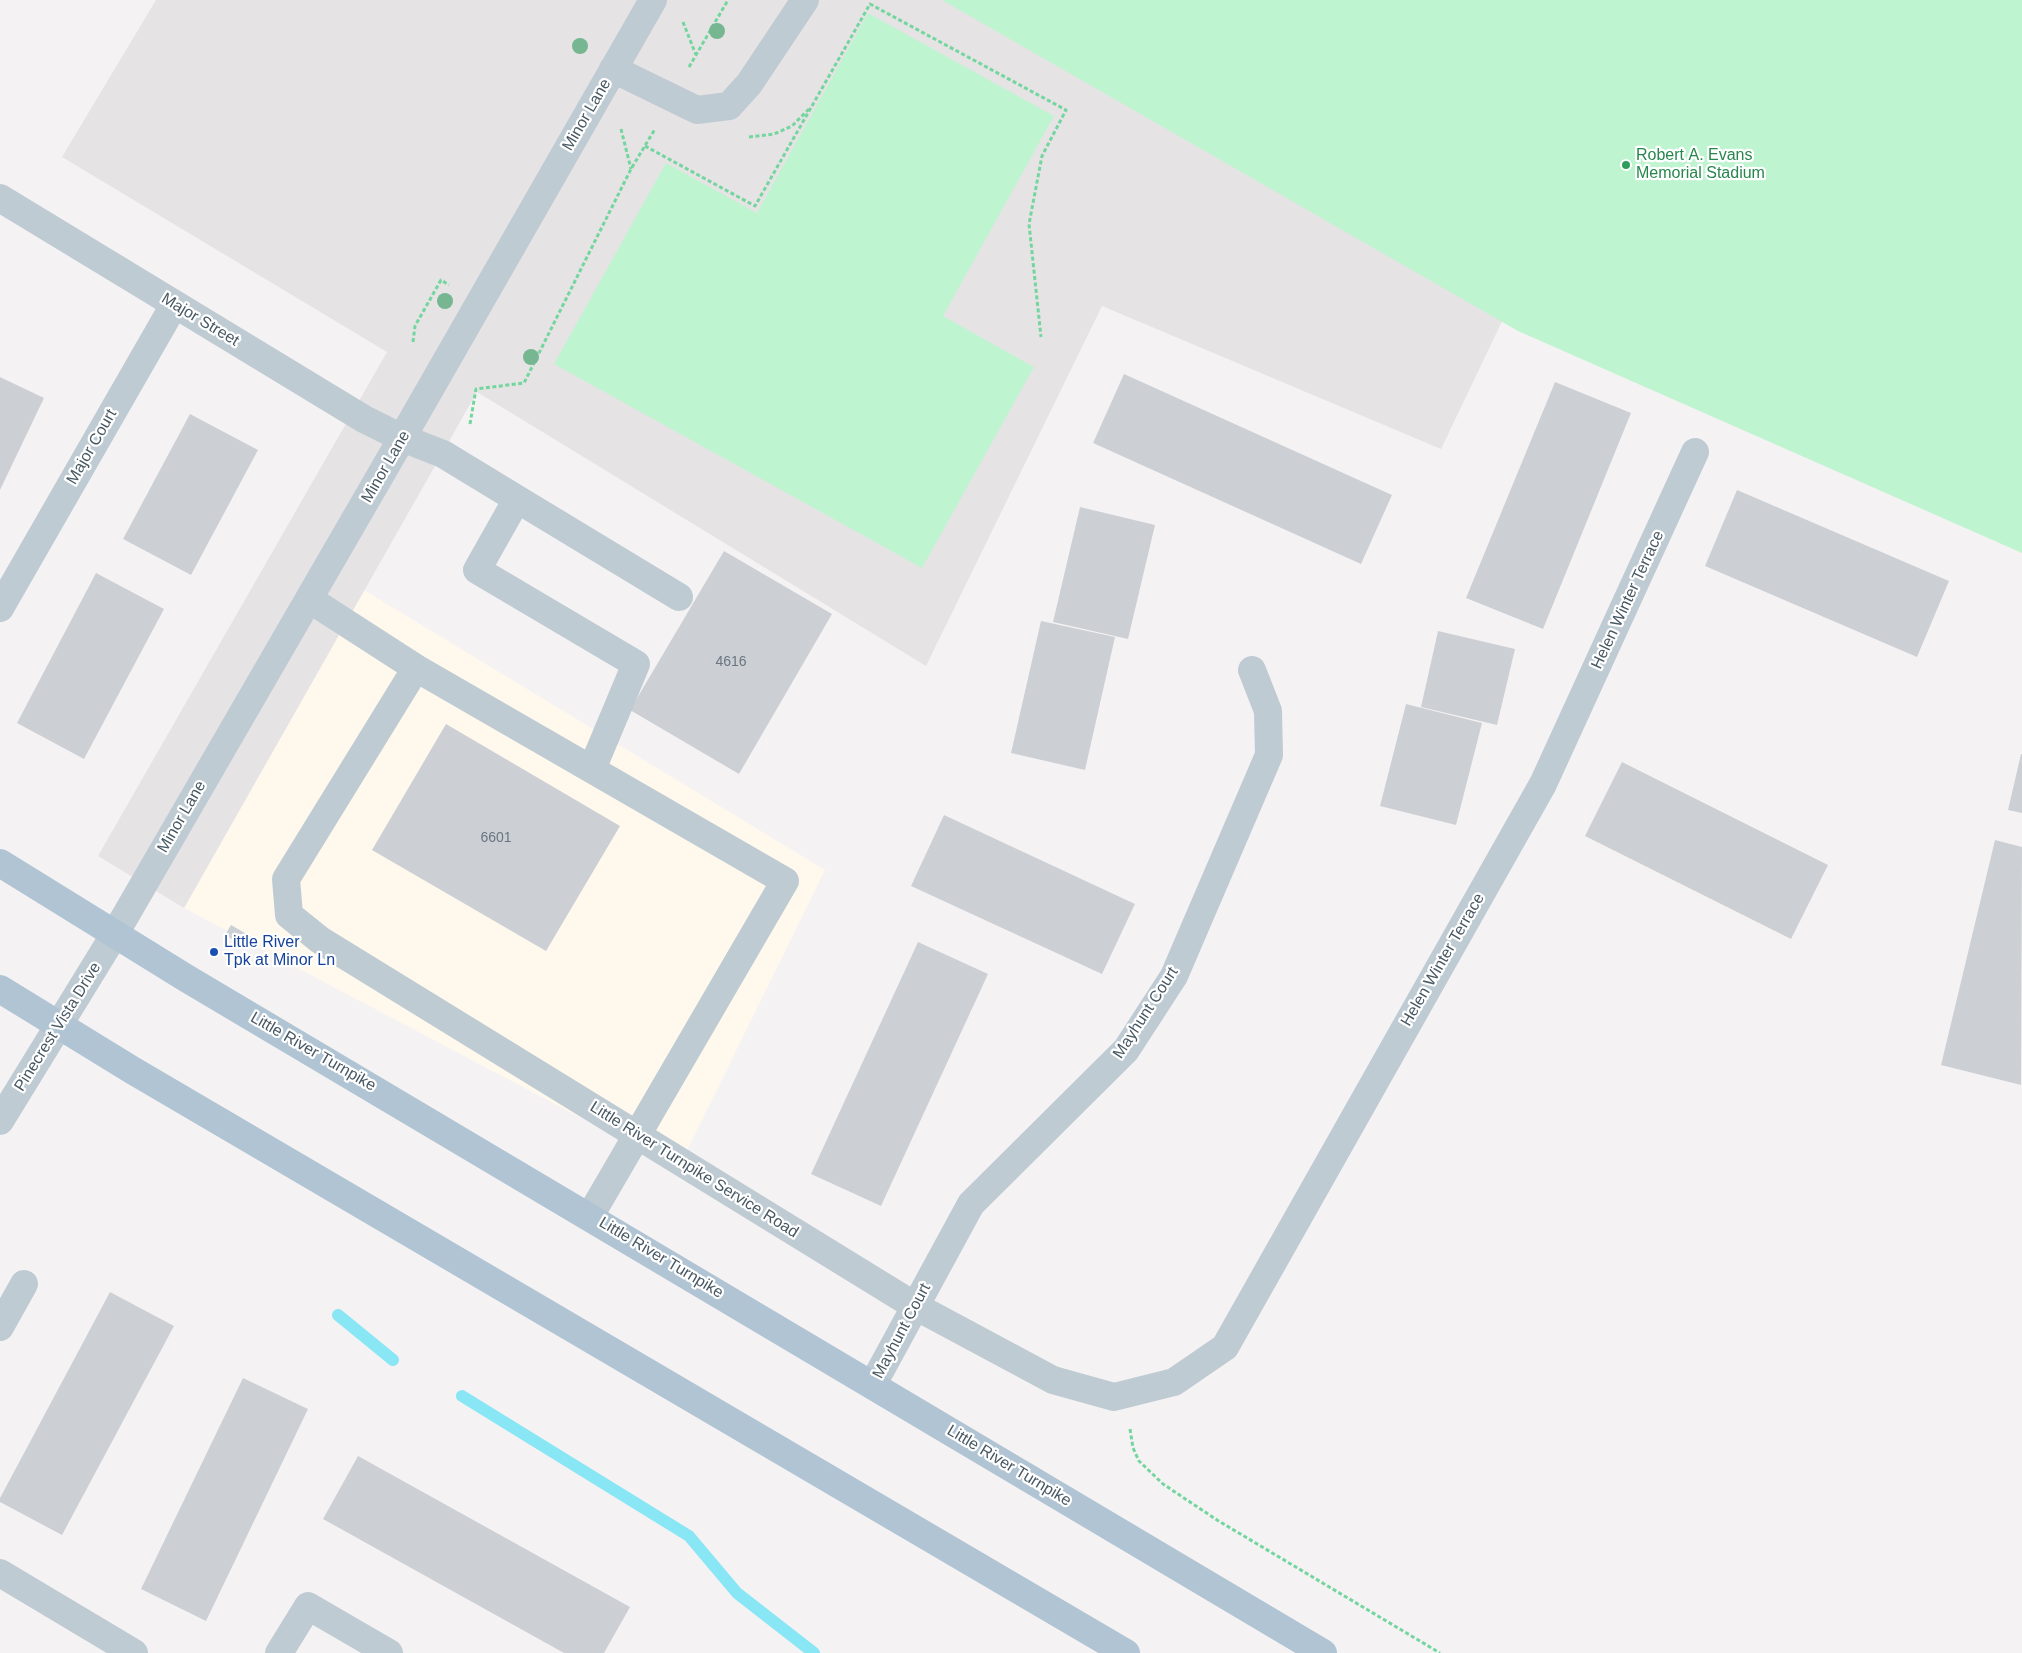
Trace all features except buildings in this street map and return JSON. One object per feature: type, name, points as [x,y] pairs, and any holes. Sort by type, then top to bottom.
[{"type":"main road","name":"Little River Turnpike","points":[[0,863],[116,932],[186,978],[873,1384],[1323,1653]]},
{"type":"main road","points":[[0,989],[60,1024],[132,1070],[1126,1653]]},
{"type":"street","name":"Minor Lane","points":[[116,932],[653,0]]},
{"type":"street","points":[[613,69],[697,110],[729,106],[749,84],[805,0]]},
{"type":"street","name":"Major Street","points":[[0,198],[364,419],[402,438],[443,454],[679,597]]},
{"type":"street","name":"Major Court","points":[[3,594],[174,305]]},
{"type":"street","name":"Helen Winter Terrace","points":[[1114,1397],[1174,1382],[1225,1347],[1543,784],[1696,452]]},
{"type":"street","points":[[517,499],[477,570],[636,664],[592,770]]},
{"type":"street","points":[[309,599],[416,668],[785,881],[590,1216]]},
{"type":"street","name":"Little River Turnpike Service Road","points":[[416,668],[286,879],[289,915],[320,940],[915,1306],[1053,1380],[1114,1397]]},
{"type":"street","name":"Mayhunt Court","points":[[873,1384],[971,1204],[1126,1050],[1174,976],[1270,755],[1268,710],[1252,670]]},
{"type":"street","name":"Pinecrest Vista Drive","points":[[0,1121],[116,932]]},
{"type":"street","points":[[0,1327],[24,1284]]},
{"type":"street","points":[[0,1573],[134,1653]]},
{"type":"street","points":[[279,1653],[308,1606],[389,1653]]},
{"type":"path","points":[[685,74],[728,0]]},
{"type":"path","points":[[645,146],[755,206],[870,4],[1066,110],[1042,156],[1030,217],[1041,337]]},
{"type":"path","points":[[682,20],[696,55]]},
{"type":"path","points":[[470,424],[476,389],[524,383],[659,121]]},
{"type":"path","points":[[1129,1424],[1133,1448],[1139,1461],[1163,1484],[1217,1520],[1440,1653]]},
{"type":"shaded area","points":[[156,0],[2022,0],[1517,290],[1441,449],[1102,306],[926,666],[477,392],[184,908],[98,856],[387,352],[62,157]]},
{"type":"shaded area","points":[[364,590],[825,870],[678,1169],[184,908]]},
{"type":"green space","name":"Robert A. Evans Memorial Stadium","points":[[942,0],[2022,0],[2022,553],[1518,331]]},
{"type":"green space","points":[[868,13],[1054,116],[943,316],[1034,367],[922,568],[554,364],[666,163],[757,213]]},
{"type":"waterway","points":[[338,1315],[393,1360]]},
{"type":"waterway","points":[[462,1396],[689,1536],[737,1593],[814,1653]]},
{"type":"place","name":"Robert A. Evans Memorial Stadium","points":[[1626,165]]},
{"type":"place","name":"Little River Tpk at Minor Ln","points":[[214,952]]}]
